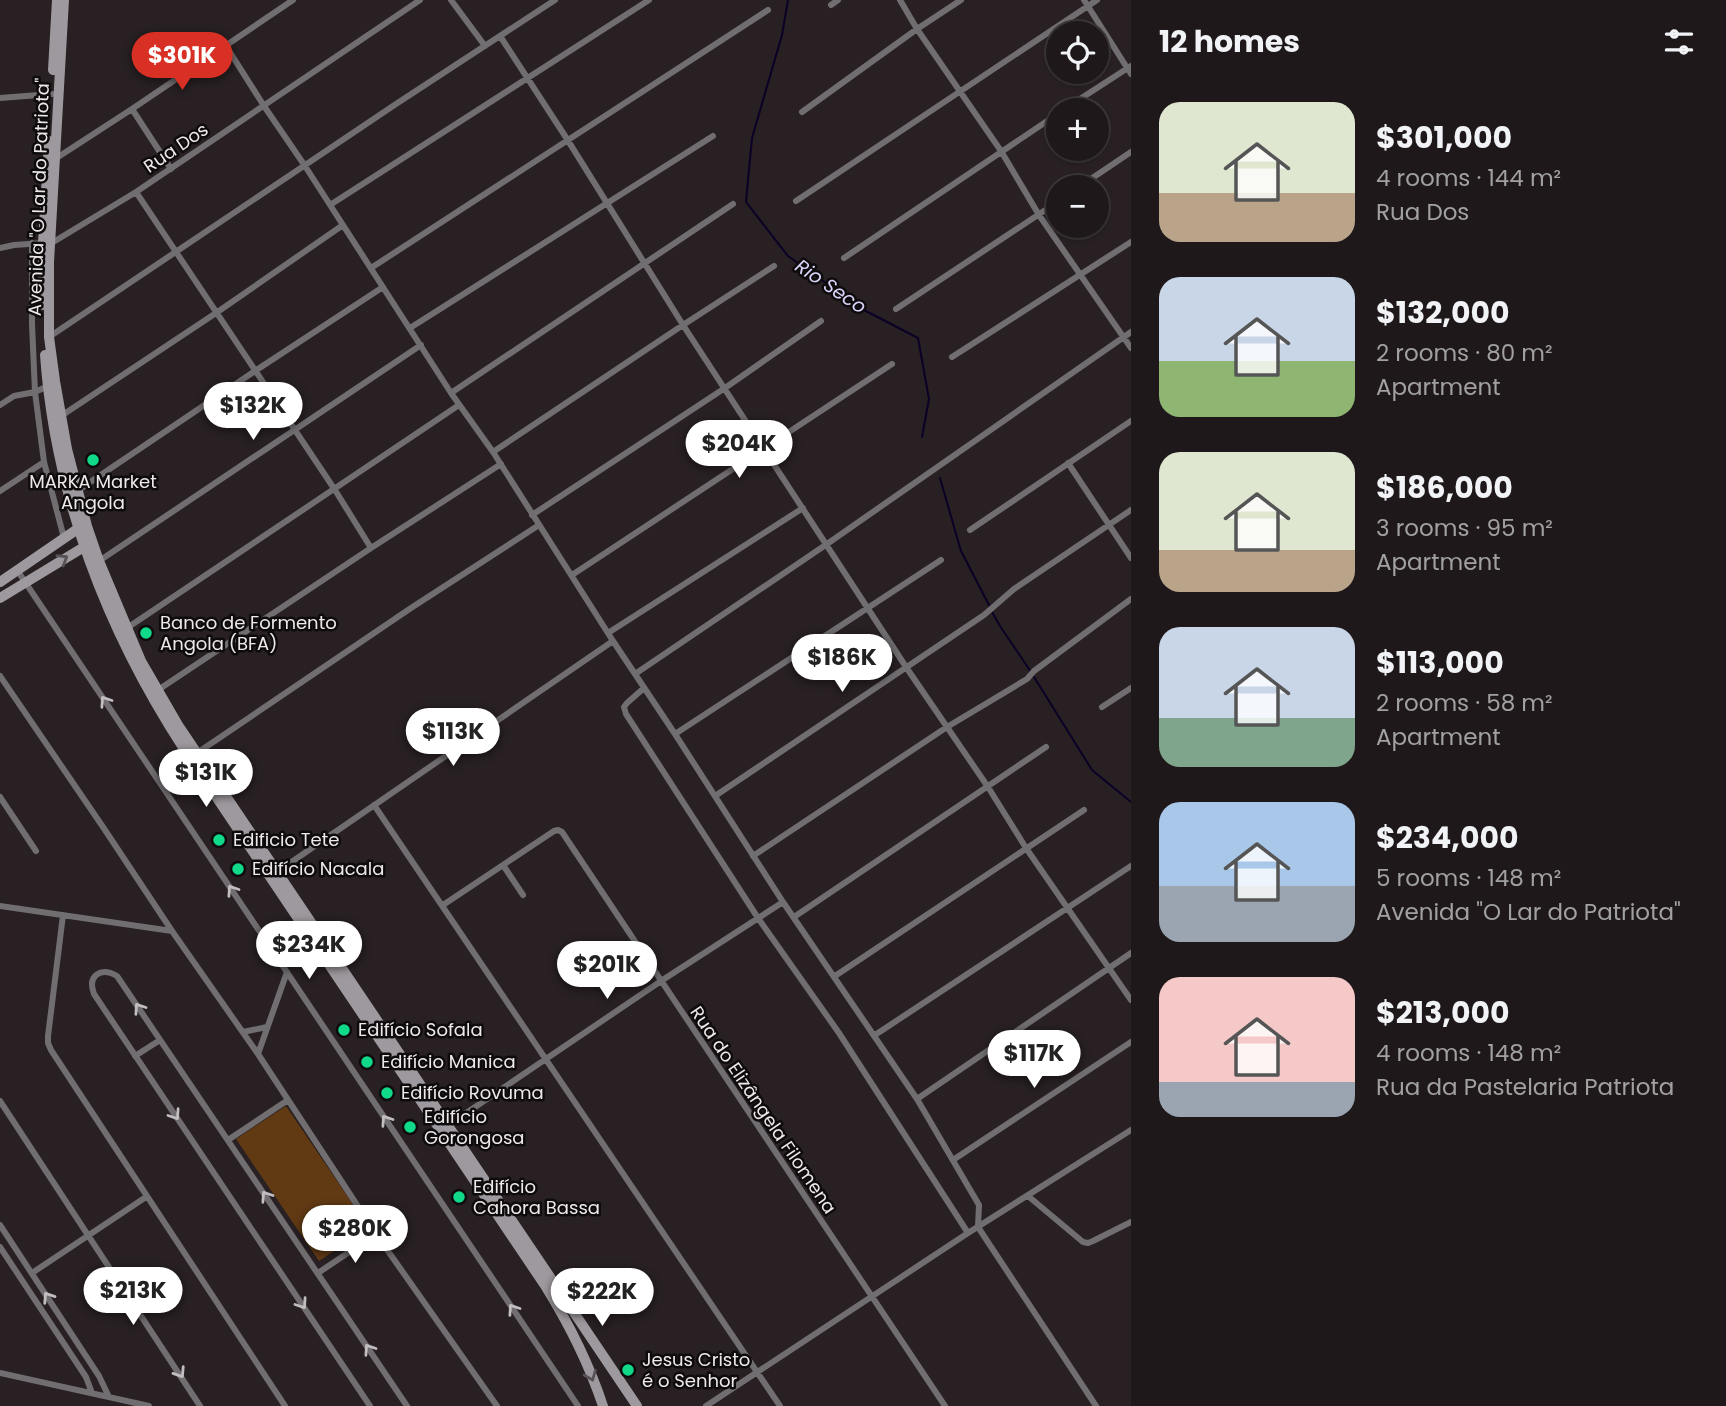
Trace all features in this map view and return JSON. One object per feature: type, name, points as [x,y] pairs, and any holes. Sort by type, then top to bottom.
[{"type":"main road","name":"Avenida \"O Lar do Patriota\"","points":[[57,0],[42,243],[48,386],[70,499],[84,547],[108,609],[125,648],[164,719],[546,1287],[574,1337],[603,1406]]},
{"type":"main road","name":"Avenida \"O Lar do Patriota\"","points":[[64,0],[55,159],[42,243],[50,337],[61,416],[87,526],[99,561],[141,661],[157,691],[637,1406]]},
{"type":"main road","points":[[0,582],[79,528]]},
{"type":"main road","points":[[0,598],[84,547]]},
{"type":"street","points":[[55,159],[293,0]]},
{"type":"street","name":"Rua Dos","points":[[42,243],[136,192],[420,0]]},
{"type":"street","points":[[451,0],[485,46]]},
{"type":"street","points":[[50,337],[555,0]]},
{"type":"street","points":[[330,205],[649,0]]},
{"type":"street","points":[[831,5],[838,0]]},
{"type":"street","points":[[900,0],[1001,151],[1038,215],[1131,348]]},
{"type":"street","points":[[802,112],[961,0]]},
{"type":"street","points":[[796,201],[1086,3],[1097,0]]},
{"type":"street","points":[[1083,98],[1130,69],[1086,3]]},
{"type":"street","points":[[371,268],[768,10]]},
{"type":"street","points":[[500,36],[683,325],[906,667],[1131,1000]]},
{"type":"street","points":[[226,46],[451,393],[501,464],[783,902],[917,1099],[979,1205],[978,1227],[1096,1406]]},
{"type":"street","points":[[0,98],[52,94]]},
{"type":"street","points":[[132,109],[171,169]]},
{"type":"street","points":[[844,258],[1046,122]]},
{"type":"street","points":[[410,328],[713,136]]},
{"type":"street","points":[[1097,175],[1131,152]]},
{"type":"street","points":[[136,192],[335,489],[371,548]]},
{"type":"street","points":[[451,393],[733,204]]},
{"type":"street","points":[[896,309],[1046,210]]},
{"type":"street","points":[[61,416],[343,225]]},
{"type":"street","points":[[952,357],[1131,242]]},
{"type":"street","points":[[0,248],[42,243],[32,324],[35,393],[44,462],[64,538]]},
{"type":"street","points":[[493,452],[774,266]]},
{"type":"street","points":[[78,491],[383,287]]},
{"type":"street","points":[[532,515],[725,388],[821,321]]},
{"type":"street","points":[[635,674],[1131,332]]},
{"type":"street","points":[[99,561],[421,345]]},
{"type":"street","points":[[572,575],[892,364]]},
{"type":"street","points":[[0,405],[14,396],[35,393],[48,386]]},
{"type":"street","points":[[127,628],[459,405]]},
{"type":"street","points":[[970,530],[1131,421]]},
{"type":"street","points":[[0,491],[44,462]]},
{"type":"street","points":[[1068,463],[1131,558]]},
{"type":"street","points":[[157,691],[501,464]]},
{"type":"street","points":[[608,633],[803,508]]},
{"type":"street","points":[[715,796],[984,615],[1014,589],[1131,510]]},
{"type":"street","points":[[197,753],[539,525]]},
{"type":"street","points":[[675,734],[942,559]]},
{"type":"street","points":[[17,570],[578,1406]]},
{"type":"street","points":[[753,856],[947,727],[1027,679],[1131,599]]},
{"type":"street","points":[[277,872],[613,641]]},
{"type":"street","points":[[0,676],[258,1054],[376,1234],[497,1406]]},
{"type":"street","points":[[645,688],[624,707],[626,714],[758,918],[839,1032],[968,1233]]},
{"type":"street","points":[[1102,707],[1131,688]]},
{"type":"street","points":[[794,917],[1046,747]]},
{"type":"street","points":[[0,797],[36,851]]},
{"type":"street","points":[[374,805],[780,1406]]},
{"type":"street","points":[[835,976],[1084,810]]},
{"type":"street","name":"Rua do Elizângela Filomena","points":[[503,865],[554,831],[562,832],[945,1406]]},
{"type":"street","points":[[443,905],[503,865],[523,895]]},
{"type":"street","points":[[875,1035],[1131,866]]},
{"type":"street","points":[[447,1126],[783,902]]},
{"type":"street","points":[[0,906],[172,931]]},
{"type":"street","points":[[63,915],[48,1043],[51,1050],[285,1406]]},
{"type":"street","points":[[917,1099],[1131,953]]},
{"type":"street","points":[[370,1406],[92,990],[93,980],[99,973],[108,972],[117,976],[407,1406]]},
{"type":"street","points":[[258,1054],[287,972]]},
{"type":"street","points":[[243,1032],[267,1027]]},
{"type":"street","points":[[135,1056],[160,1040]]},
{"type":"street","points":[[953,1160],[1131,1042]]},
{"type":"street","points":[[228,1140],[288,1100]]},
{"type":"street","points":[[0,1101],[200,1406]]},
{"type":"street","points":[[706,1406],[968,1233],[1131,1130]]},
{"type":"street","points":[[1028,1196],[1083,1242],[1088,1243],[1131,1223]]},
{"type":"street","points":[[32,1273],[146,1197]]},
{"type":"street","points":[[0,1225],[99,1376],[109,1397]]},
{"type":"street","points":[[318,1273],[376,1234]]},
{"type":"street","points":[[0,1247],[85,1375],[92,1393]]},
{"type":"street","points":[[0,1373],[130,1404],[149,1406]]},
{"type":"street","points":[[77,1390],[85,1375]]},
{"type":"shaded area","points":[[286,1106],[369,1228],[319,1261],[236,1139]]},
{"type":"waterway","name":"Rio Seco","points":[[788,0],[782,35],[752,138],[746,202],[788,256],[864,310],[918,338],[929,399],[922,437]]},
{"type":"waterway","name":"Rio Seco","points":[[940,478],[961,551],[990,607]]},
{"type":"waterway","name":"Rio Seco","points":[[992,612],[1031,672]]},
{"type":"waterway","name":"Rio Seco","points":[[1034,677],[1092,770],[1131,802]]},
{"type":"place","name":"MARKA Market Angola","points":[[93,460]]},
{"type":"place","name":"Banco de Formento Angola (BFA)","points":[[146,633]]},
{"type":"place","name":"Edificio Tete","points":[[219,840]]},
{"type":"place","name":"Edifício Nacala","points":[[238,869]]},
{"type":"place","name":"Edifício Sofala","points":[[344,1030]]},
{"type":"place","name":"Edifício Manica","points":[[367,1062]]},
{"type":"place","name":"Edifício Rovuma","points":[[387,1093]]},
{"type":"place","name":"Edifício Gorongosa","points":[[410,1127]]},
{"type":"place","name":"Edifício Cahora Bassa","points":[[459,1197]]},
{"type":"place","name":"Jesus Cristo é o Senhor","points":[[628,1370]]}]
